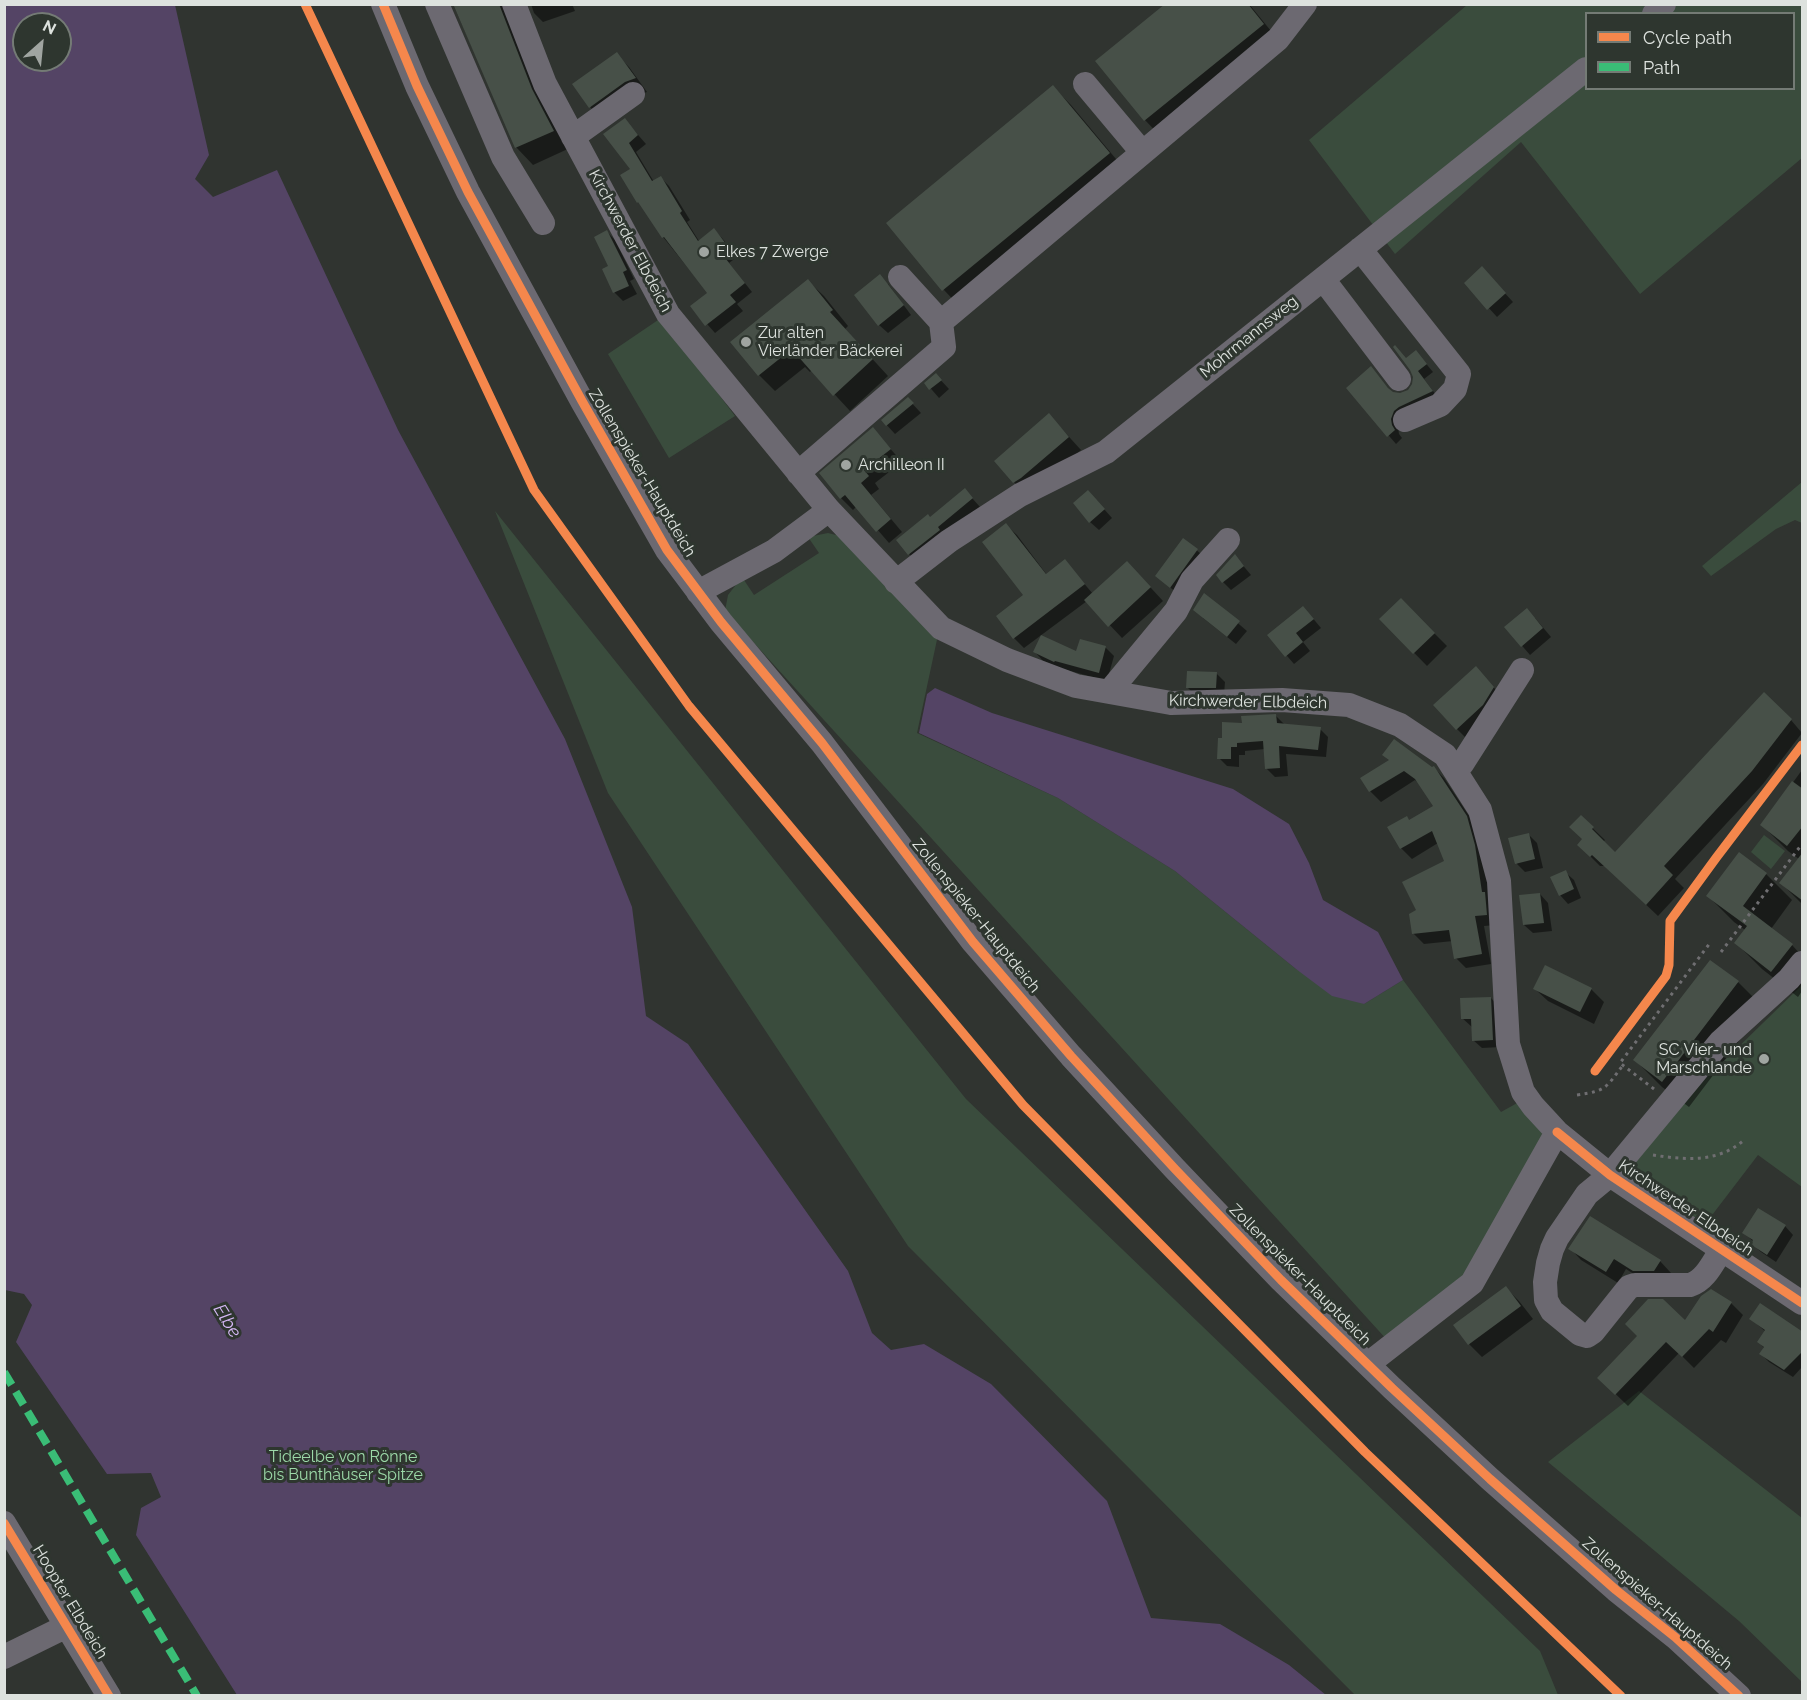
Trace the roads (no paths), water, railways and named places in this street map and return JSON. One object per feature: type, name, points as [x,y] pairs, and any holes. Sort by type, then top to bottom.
[{"type":"street","name":"Zollenspieker-Hauptdeich","points":[[383,4],[417,86],[468,192],[582,401],[667,550],[698,592],[822,743],[973,942],[1071,1056],[1281,1280],[1498,1486],[1616,1590],[1675,1637],[1739,1695]]},
{"type":"street","points":[[437,4],[503,157],[543,223]]},
{"type":"street","name":"Kirchwerder Elbdeich","points":[[514,4],[545,84],[668,314],[829,510],[941,628],[1007,660],[1076,686],[1171,703],[1282,700],[1349,705],[1400,725],[1445,755],[1480,810],[1499,881],[1508,1044],[1523,1092],[1557,1132],[1610,1175],[1803,1304]]},
{"type":"street","points":[[941,322],[1278,39],[1305,4]]},
{"type":"street","name":"Mohrmannsweg","points":[[896,582],[949,541],[1020,495],[1106,452],[1585,71]]},
{"type":"street","points":[[1085,84],[1142,152]]},
{"type":"street","points":[[573,137],[633,94]]},
{"type":"street","points":[[1360,249],[1459,374],[1455,389],[1440,405],[1405,420]]},
{"type":"street","points":[[798,473],[944,347],[941,322],[900,277]]},
{"type":"street","points":[[1323,279],[1399,379]]},
{"type":"street","points":[[698,592],[774,551],[829,510]]},
{"type":"street","points":[[1109,692],[1176,611],[1192,580],[1228,540]]},
{"type":"street","points":[[1454,769],[1462,764],[1522,670]]},
{"type":"street","points":[[1722,1249],[1698,1282],[1690,1285],[1629,1287],[1593,1332],[1587,1336],[1580,1334],[1552,1311],[1546,1300],[1545,1282],[1552,1249],[1587,1194],[1610,1175],[1721,1041],[1789,979],[1803,963]]},
{"type":"street","points":[[1368,1364],[1472,1283],[1557,1132]]},
{"type":"street","name":"Hoopter Elbdeich","points":[[4,1523],[109,1695]]},
{"type":"street","points":[[8,1649],[67,1626]]},
{"type":"water","name":"Elbe","points":[[5,4],[175,5],[209,155],[195,179],[213,197],[277,170],[398,430],[565,739],[632,907],[646,1016],[688,1044],[848,1271],[872,1333],[891,1350],[924,1344],[991,1384],[1107,1501],[1151,1618],[1220,1624],[1289,1665],[1326,1695],[237,1695],[136,1535],[141,1508],[161,1497],[151,1473],[107,1474],[16,1342],[32,1305],[24,1294],[5,1290]]},
{"type":"water","points":[[935,688],[992,713],[1233,789],[1289,824],[1309,863],[1323,900],[1378,932],[1403,980],[1364,1004],[1332,996],[1175,871],[1058,798],[919,733],[927,694]]},
{"type":"place","name":"Elkes 7 Zwerge","points":[[704,252]]},
{"type":"place","name":"Zur alten Vierländer Bäckerei","points":[[746,342]]},
{"type":"place","name":"Archilleon II","points":[[846,465]]},
{"type":"place","name":"SC Vier- und Marschlande","points":[[1764,1059]]},
{"type":"park label","name":"Tideelbe von Rönne bis Bunthäuser Spitze","points":[[343,1466]]}]
